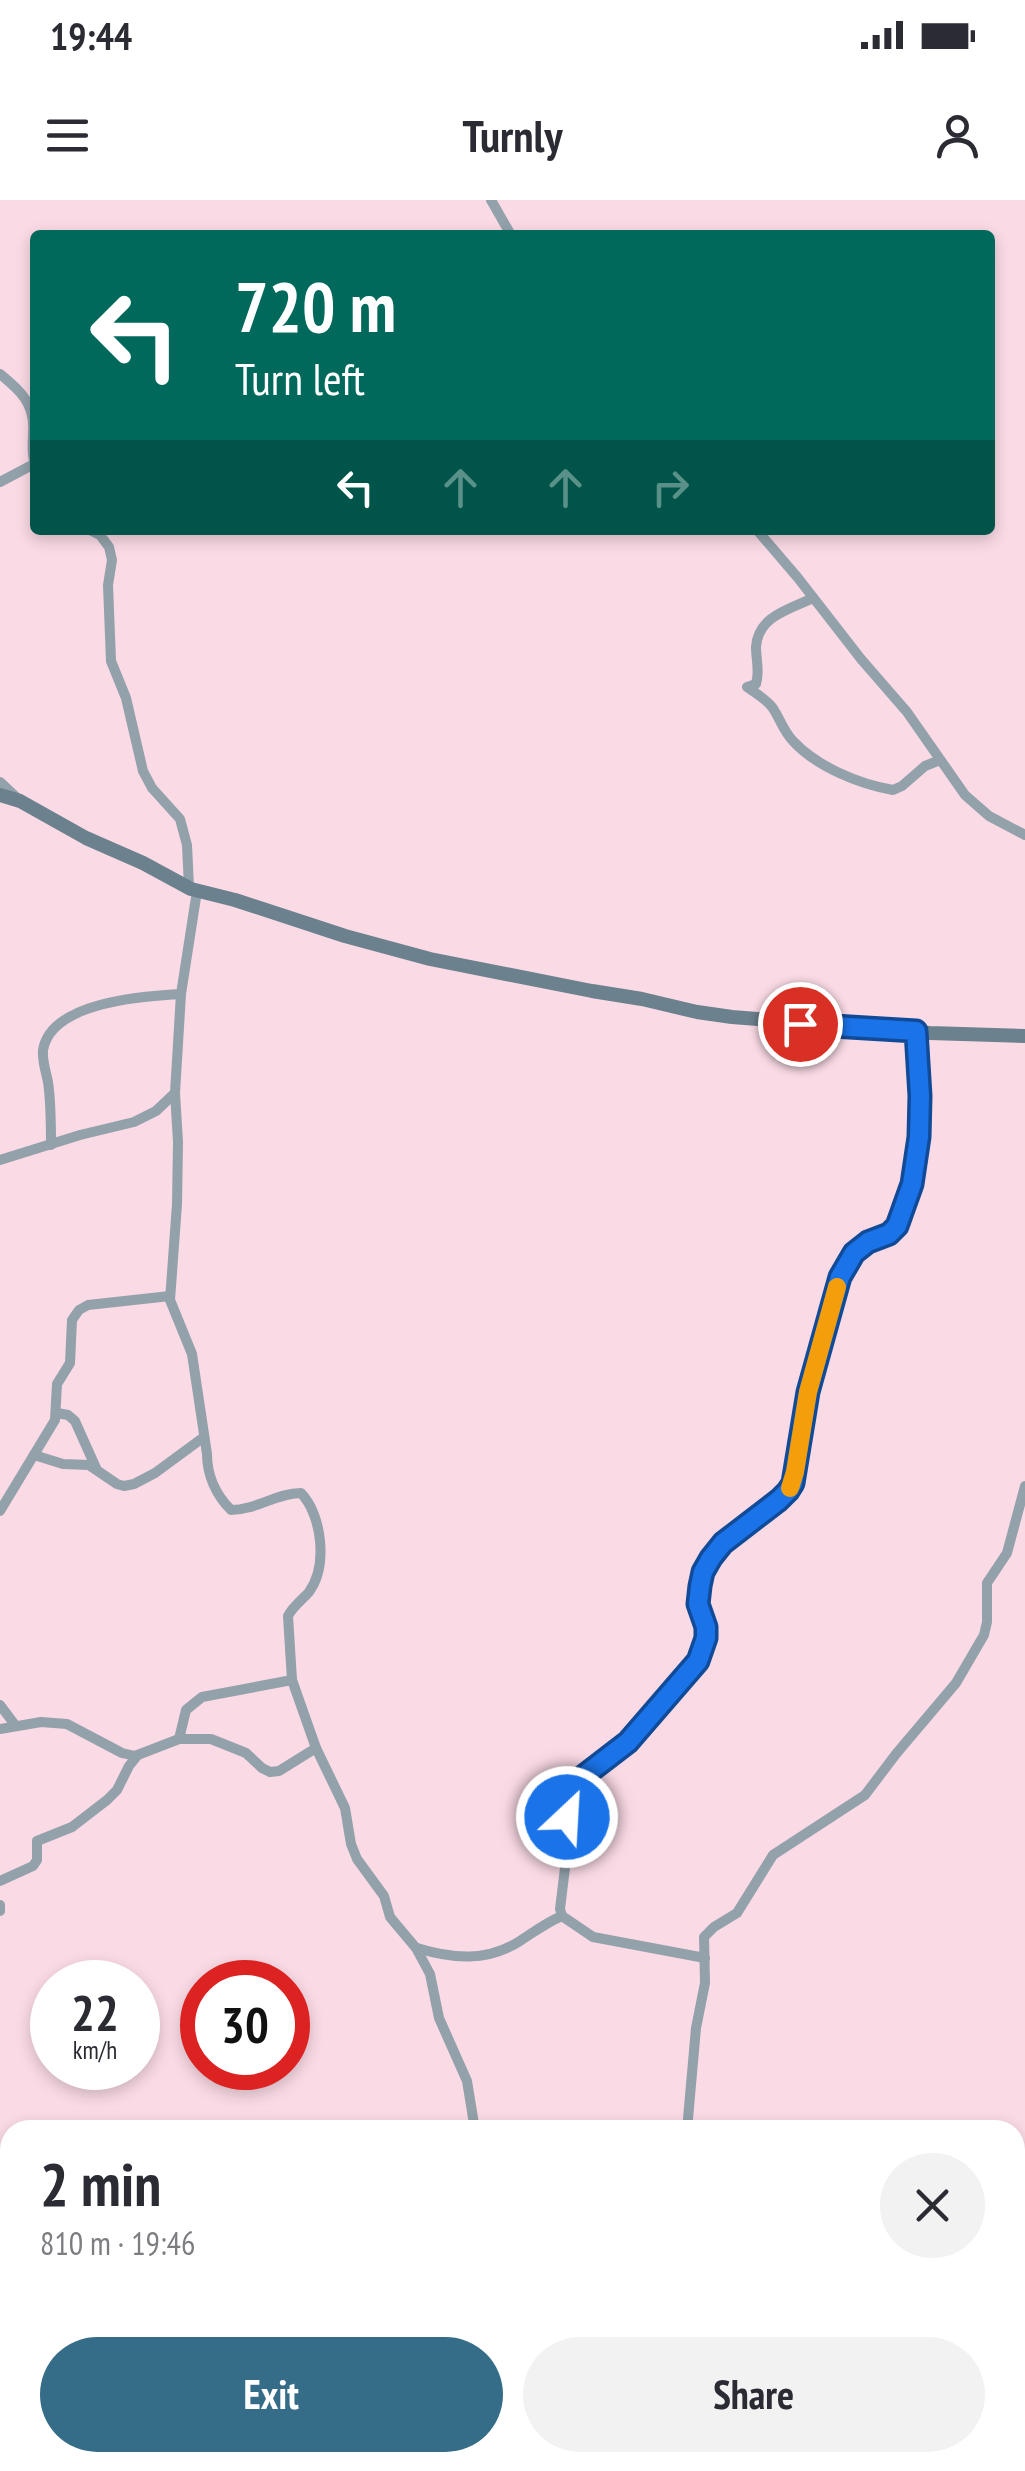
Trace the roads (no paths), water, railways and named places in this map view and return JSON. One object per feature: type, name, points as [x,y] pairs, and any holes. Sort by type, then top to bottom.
[{"type":"street","points":[[490,200],[508,230]]},
{"type":"street","points":[[0,374],[18,388],[30,407]]},
{"type":"street","points":[[0,482],[30,467]]},
{"type":"street","points":[[100,535],[110,547],[112,560],[108,585],[112,661],[126,698],[143,771],[152,788],[180,819],[193,889],[175,1093],[177,1204],[170,1296],[192,1354],[208,1476],[231,1510],[258,1506],[294,1492],[308,1500],[315,1516],[320,1535],[317,1571],[312,1586],[288,1616],[292,1680],[316,1748],[345,1808],[351,1844],[358,1859],[384,1896],[390,1917],[416,1948],[430,1974],[444,2033],[467,2081],[473,2120]]},
{"type":"street","points":[[761,535],[907,712],[965,795],[1000,824],[1025,835]]},
{"type":"street","points":[[813,598],[787,608],[760,631],[756,642],[756,684],[748,687],[772,707],[786,732],[806,753],[862,781],[893,790],[925,766],[940,760]]},
{"type":"street","points":[[0,782],[20,801]]},
{"type":"street","points":[[0,794],[193,889],[430,959],[697,1012],[776,1022],[1025,1036]]},
{"type":"street","points":[[51,1145],[43,1055],[55,1026],[126,999],[181,994]]},
{"type":"street","points":[[562,1916],[569,1834],[567,1808],[573,1788],[628,1742],[698,1661],[706,1638],[698,1604],[703,1572],[723,1543],[788,1491],[795,1472],[812,1374],[840,1277],[854,1253],[893,1230],[906,1205],[919,1137],[916,1031]]},
{"type":"street","points":[[0,1160],[146,1117],[175,1093]]},
{"type":"street","points":[[0,1511],[57,1413],[55,1389],[70,1363],[75,1314],[88,1305],[170,1296]]},
{"type":"street","points":[[57,1413],[76,1422],[96,1468]]},
{"type":"street","points":[[34,1455],[63,1464],[83,1463],[124,1486],[155,1473],[204,1437]]},
{"type":"street","points":[[688,2120],[696,2028],[705,1983],[707,1932],[737,1913],[773,1855],[866,1795],[956,1683],[984,1635],[987,1583],[1004,1559],[1025,1486]]},
{"type":"street","points":[[179,1738],[186,1710],[209,1694],[292,1680]]},
{"type":"street","points":[[0,1705],[15,1725]]},
{"type":"street","points":[[0,1729],[41,1722],[67,1724],[137,1756]]},
{"type":"street","points":[[0,1880],[33,1866],[37,1842],[72,1827],[106,1800],[137,1756],[179,1738],[224,1743],[246,1753],[270,1772],[279,1771],[316,1748]]},
{"type":"street","points":[[416,1948],[488,1956],[562,1916]]},
{"type":"street","points":[[562,1916],[592,1937],[705,1958]]}]
